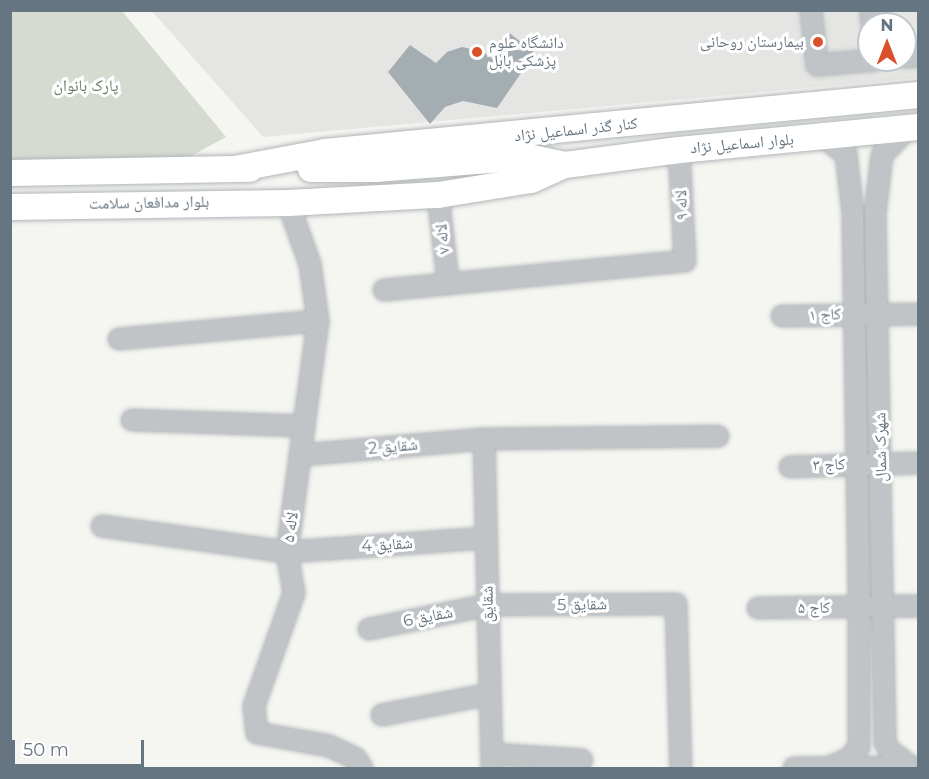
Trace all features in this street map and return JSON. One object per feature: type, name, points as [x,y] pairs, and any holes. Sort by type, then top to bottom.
[{"type":"main road","name":"کنار گذر اسماعیل نژاد","points":[[235,169],[325,152],[918,95]]},
{"type":"main road","name":"بلوار اسماعیل نژاد","points":[[288,203],[438,195],[531,180],[566,165],[679,150],[913,128]]},
{"type":"main road","name":"بلوار اسماعیل نژاد","points":[[235,169],[375,168],[528,157],[566,165]]},
{"type":"main road","name":"بلوار مدافعان سلامت","points":[[10,173],[235,169]]},
{"type":"main road","name":"بلوار مدافعان سلامت","points":[[10,207],[288,203]]},
{"type":"street","points":[[812,10],[817,66],[857,62]]},
{"type":"street","name":"شهرک شمال","points":[[830,766],[849,759],[859,747],[870,607],[866,314],[874,214],[882,154],[913,128]]},
{"type":"street","name":"شهرک شمال","points":[[822,136],[846,154],[866,314],[870,607],[885,742],[889,750],[915,767]]},
{"type":"street","name":"لاله ۹","points":[[448,282],[685,261],[679,150]]},
{"type":"street","name":"لاله ۷","points":[[438,195],[448,282]]},
{"type":"street","name":"لاله ۵","points":[[288,203],[310,264],[318,321],[302,455],[287,552],[294,593],[254,706],[257,733],[329,746],[355,758],[362,768]]},
{"type":"street","points":[[853,214],[874,214]]},
{"type":"street","points":[[384,290],[448,282]]},
{"type":"street","name":"کاج ۱","points":[[782,316],[918,314]]},
{"type":"street","points":[[119,339],[318,321]]},
{"type":"street","points":[[132,420],[304,426]]},
{"type":"street","name":"شقايق 2","points":[[302,455],[484,439],[718,436]]},
{"type":"street","name":"شقايق","points":[[484,439],[492,761]]},
{"type":"street","name":"کاج ۳","points":[[790,466],[918,464]]},
{"type":"street","name":"شقايق 4","points":[[102,526],[287,552],[487,538]]},
{"type":"street","name":"شقايق 5","points":[[488,605],[676,604],[681,768]]},
{"type":"street","name":"شقايق 6","points":[[369,629],[488,605]]},
{"type":"street","name":"کاج ۵","points":[[758,608],[918,606]]},
{"type":"street","points":[[382,716],[490,694]]},
{"type":"street","points":[[492,761],[582,760]]},
{"type":"street","points":[[794,768],[915,767]]},
{"type":"shaded area","name":"دانشگاه علوم پزشکی بابل","points":[[152,11],[918,11],[918,78],[263,137]]},
{"type":"green space","name":"پارک بانوان","points":[[11,11],[122,11],[226,137],[191,156],[11,166]]},
{"type":"building","points":[[508,32],[535,53],[497,108],[463,101],[445,107],[430,124],[388,72],[410,45],[436,63],[447,52],[462,47],[482,51],[494,60]]},
{"type":"place","name":"بیمارستان روحانی","points":[[818,42]]},
{"type":"place","name":"دانشگاه علوم پزشکی بابل","points":[[477,52]]}]
